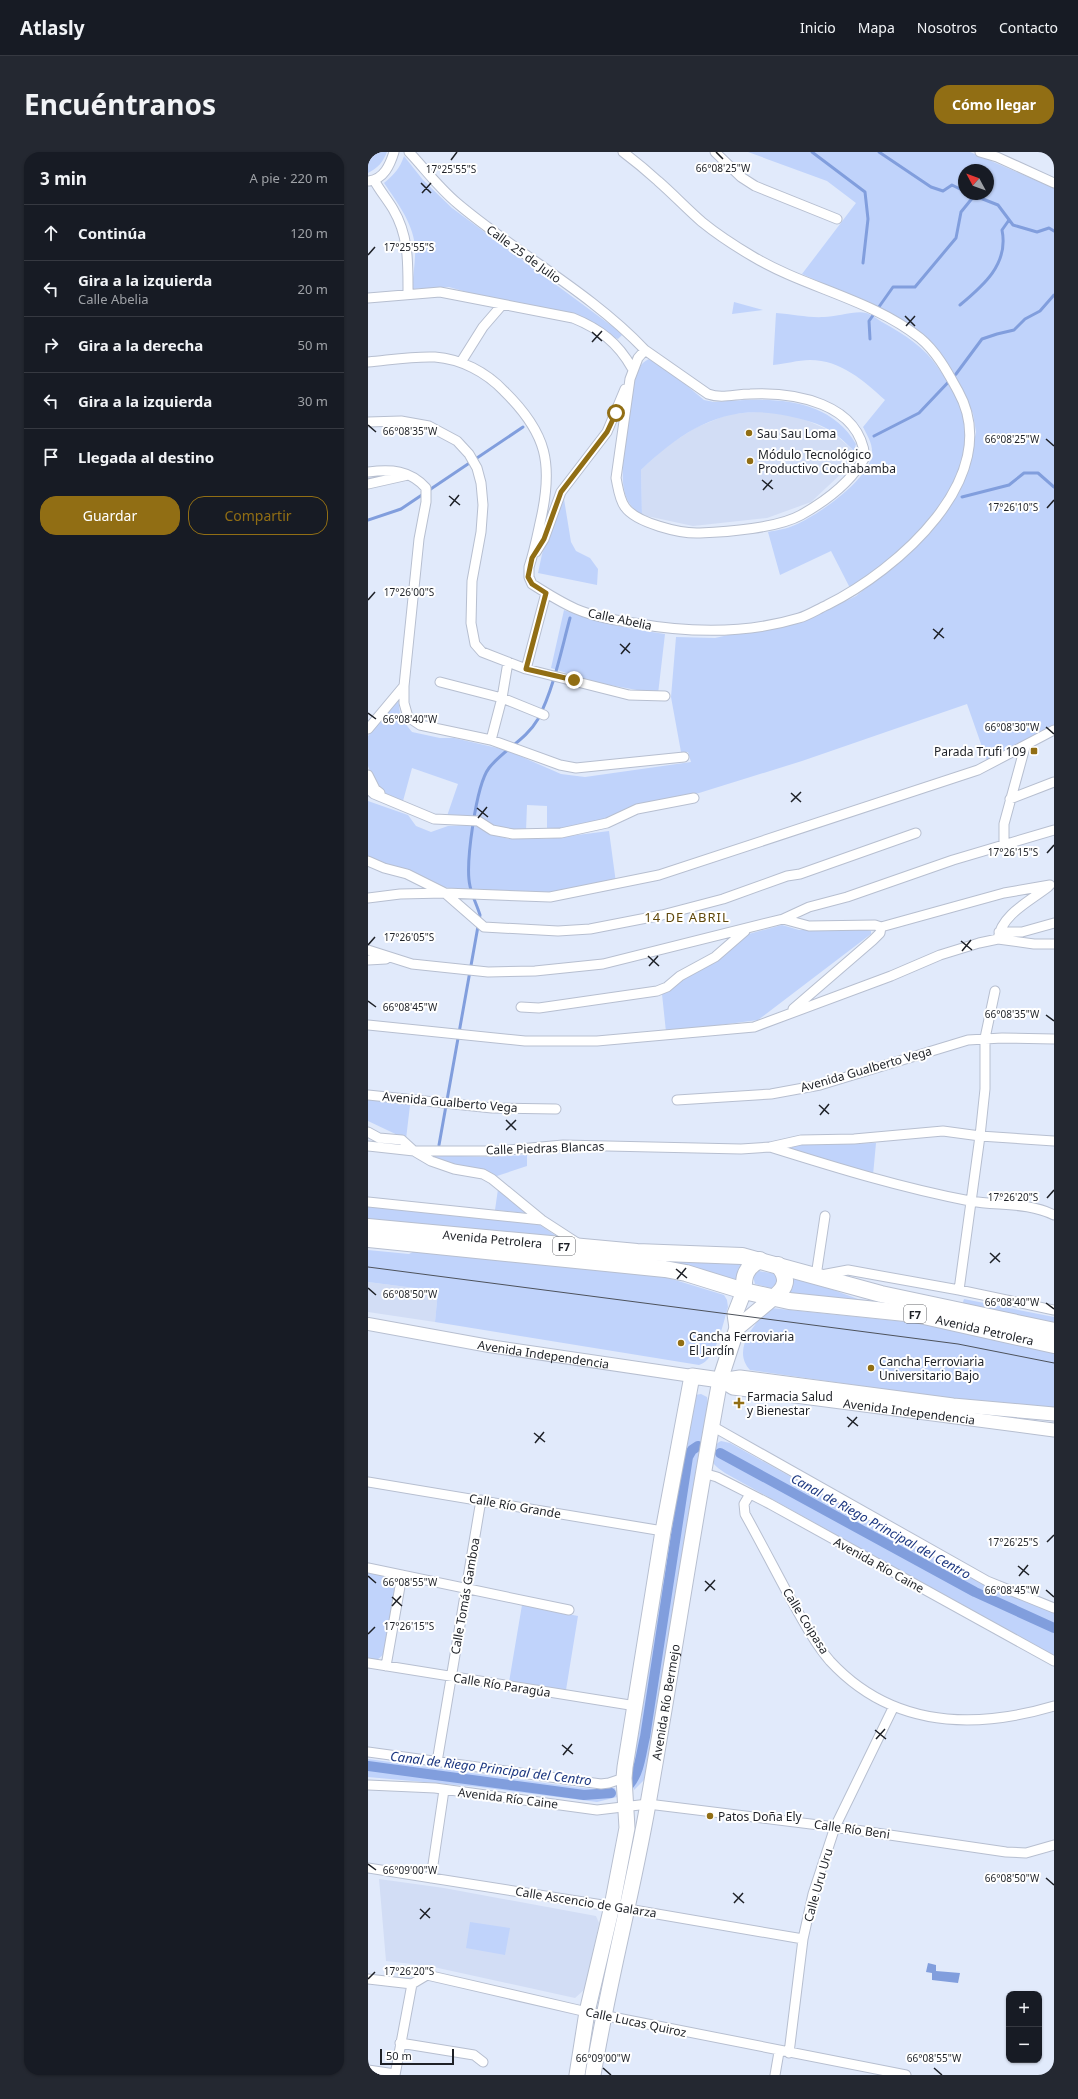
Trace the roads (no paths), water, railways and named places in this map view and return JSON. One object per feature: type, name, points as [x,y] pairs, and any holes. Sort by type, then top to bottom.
[{"type":"highway","name":"Avenida Petrolera","points":[[368,1227],[585,1248],[637,1252],[742,1256],[760,1260]]},
{"type":"highway","name":"Avenida Petrolera","points":[[368,1239],[665,1269],[686,1273],[744,1291]]},
{"type":"highway","points":[[744,1291],[744,1276],[748,1269],[760,1260]]},
{"type":"highway","name":"F7","points":[[760,1260],[778,1265]]},
{"type":"highway","name":"Avenida Petrolera","points":[[778,1265],[881,1294],[1054,1331]]},
{"type":"highway","points":[[773,1298],[783,1290],[786,1284],[783,1271],[778,1265]]},
{"type":"highway","name":"F7","points":[[744,1291],[773,1298]]},
{"type":"highway","name":"Avenida Petrolera","points":[[773,1298],[915,1314],[1054,1345]]},
{"type":"main road","name":"Avenida Río Bermejo","points":[[593,2075],[603,2015],[628,1909],[648,1804],[720,1380],[737,1328],[735,1314],[744,1291]]},
{"type":"main road","points":[[737,1328],[773,1298]]},
{"type":"main road","points":[[577,2075],[587,2012],[612,1906],[627,1828],[624,1778],[663,1531],[692,1376]]},
{"type":"main road","name":"Avenida Independencia","points":[[692,1376],[720,1380],[740,1377],[953,1404],[1054,1414]]},
{"type":"main road","name":"Avenida Independencia","points":[[720,1380],[733,1388],[1054,1430]]},
{"type":"street","points":[[394,152],[391,162],[384,174],[371,181],[393,210],[405,238],[408,253],[408,293]]},
{"type":"street","name":"Calle 25 de Julio","points":[[409,152],[431,179],[456,202],[537,264],[603,310],[627,330],[645,350],[708,394],[716,397],[750,394],[793,396],[819,402],[833,408],[847,420],[859,435],[864,445],[865,457],[846,482],[826,500],[800,516],[781,522],[744,529],[699,534],[676,531],[634,516],[625,507],[619,492],[616,473],[632,368],[645,350]]},
{"type":"street","name":"Calle Abelia","points":[[368,362],[434,357],[461,362],[485,374],[497,383],[516,403],[533,425],[546,456],[547,474],[545,502],[528,577],[532,584],[575,609],[600,617],[665,629],[705,631],[766,624],[801,617],[848,594],[882,570],[909,547],[939,515],[950,499],[961,477],[970,432],[969,415],[938,357],[920,339],[887,317],[867,307],[775,269],[743,250],[702,222],[656,178],[623,152]]},
{"type":"street","points":[[715,152],[741,177],[755,186],[836,219]]},
{"type":"street","points":[[980,152],[997,157],[1054,182]]},
{"type":"street","points":[[368,298],[408,293],[440,292],[505,306],[573,318],[589,325],[615,343],[632,368]]},
{"type":"street","points":[[461,362],[488,320],[505,306]]},
{"type":"street","points":[[532,558],[544,539],[561,492],[607,432],[630,379]]},
{"type":"street","points":[[368,422],[401,421],[429,426],[457,441],[469,454],[477,468],[481,483],[483,506],[481,532],[472,581],[471,623],[472,635],[475,644],[482,652],[526,669],[629,694],[666,696]]},
{"type":"street","points":[[368,472],[395,470],[419,480],[426,488],[426,502],[419,539],[404,686],[404,704],[408,717],[420,725],[491,740],[560,765],[576,768],[684,757]]},
{"type":"street","points":[[368,484],[410,475]]},
{"type":"street","points":[[526,669],[546,593]]},
{"type":"street","points":[[491,740],[502,698],[508,662]]},
{"type":"street","points":[[440,682],[502,698],[544,715]]},
{"type":"street","points":[[368,730],[404,686]]},
{"type":"street","points":[[368,898],[400,894],[445,893],[550,897],[659,875],[978,770],[1025,747],[1054,730]]},
{"type":"street","points":[[1004,844],[1004,824],[1010,799],[1020,770],[1025,747]]},
{"type":"street","points":[[368,775],[375,789],[388,800]]},
{"type":"street","points":[[1010,799],[1054,782]]},
{"type":"street","points":[[368,789],[388,800],[434,819],[478,821],[492,830],[513,834],[561,833],[607,823],[637,809],[694,798]]},
{"type":"street","points":[[368,950],[412,964],[488,972],[550,969],[603,964],[783,919],[809,907],[847,897],[940,864],[1054,830]]},
{"type":"street","points":[[368,861],[384,868],[407,874],[445,893],[484,927],[558,931],[590,929],[662,915],[723,899],[787,876],[800,874],[916,833]]},
{"type":"street","points":[[783,919],[809,926],[874,925],[881,928],[1004,892],[1052,883]]},
{"type":"street","points":[[999,935],[1008,918],[1052,883]]},
{"type":"street","points":[[368,1025],[501,1039],[597,1041],[754,1027],[788,1013],[891,976],[940,955],[999,935],[1022,932],[1054,923]]},
{"type":"street","points":[[521,1007],[539,1008],[657,991],[667,986],[680,976],[715,957],[748,928]]},
{"type":"street","points":[[788,1013],[873,940],[880,933],[881,928]]},
{"type":"street","points":[[999,935],[1034,944],[1054,944]]},
{"type":"street","points":[[368,960],[379,958],[400,961]]},
{"type":"street","points":[[959,1290],[972,1201],[985,1089],[984,1038],[996,991]]},
{"type":"street","name":"Avenida Gualberto Vega","points":[[678,1100],[715,1099],[771,1094],[820,1085],[939,1048],[984,1038],[1054,1039]]},
{"type":"street","name":"Avenida Gualberto Vega","points":[[368,1095],[482,1108],[556,1109]]},
{"type":"street","points":[[770,1147],[800,1140],[854,1139],[943,1131],[980,1136],[1054,1141]]},
{"type":"street","points":[[368,1132],[379,1138],[402,1140],[414,1151],[431,1161],[454,1168],[483,1174],[492,1179],[542,1220],[585,1248]]},
{"type":"street","name":"Calle Piedras Blancas","points":[[368,1146],[414,1151],[496,1151],[563,1145],[741,1149],[770,1147]]},
{"type":"street","points":[[770,1147],[877,1180],[972,1201],[1030,1207],[1054,1215]]},
{"type":"street","points":[[368,1202],[542,1220]]},
{"type":"street","points":[[825,1216],[816,1276],[848,1270],[959,1290],[1054,1310]]},
{"type":"street","name":"Avenida Independencia","points":[[368,1324],[489,1346],[692,1376]]},
{"type":"street","points":[[712,1426],[987,1581],[1054,1608]]},
{"type":"street","name":"Avenida Río Caine","points":[[703,1473],[717,1477],[750,1494],[1054,1661]]},
{"type":"street","name":"Calle Río Grande","points":[[368,1482],[663,1531]]},
{"type":"street","name":"Calle Coipasa","points":[[750,1494],[744,1504],[746,1514],[813,1638],[830,1660],[852,1680],[874,1696],[894,1706],[937,1718],[976,1721],[1032,1713],[1054,1706]]},
{"type":"street","name":"Calle Tomás Gamboa","points":[[437,1762],[481,1500]]},
{"type":"street","points":[[368,1568],[569,1610]]},
{"type":"street","points":[[386,1666],[402,1575]]},
{"type":"street","name":"Calle Río Paragúa","points":[[368,1663],[636,1706]]},
{"type":"street","name":"Calle Uru Uru","points":[[789,2053],[804,1938],[813,1894],[835,1826],[894,1706]]},
{"type":"street","points":[[368,1752],[601,1784],[624,1778]]},
{"type":"street","name":"Avenida Río Caine","points":[[368,1785],[444,1790],[597,1810],[648,1804]]},
{"type":"street","points":[[431,1878],[444,1790]]},
{"type":"street","name":"Calle Río Beni","points":[[648,1804],[835,1826],[1006,1852],[1026,1853],[1054,1845]]},
{"type":"street","name":"Calle Ascencio de Galarza","points":[[368,1868],[804,1938]]},
{"type":"street","name":"Calle Lucas Quiroz","points":[[412,1984],[427,1975],[587,2012],[779,2052],[906,2075]]},
{"type":"street","points":[[368,1979],[412,1984],[395,2074],[368,2070]]},
{"type":"street","points":[[400,2043],[474,2055],[483,2062]]},
{"type":"street","points":[[776,2075],[779,2052]]},
{"type":"waterway","points":[[812,152],[865,192],[868,219],[863,263]]},
{"type":"waterway","points":[[879,152],[931,187],[943,191],[952,185],[958,188]]},
{"type":"waterway","points":[[870,339],[869,321],[893,287],[915,287],[956,238],[961,212],[971,200]]},
{"type":"waterway","points":[[985,200],[998,205],[1013,225],[1037,232],[1049,228],[1054,231]]},
{"type":"waterway","points":[[960,305],[985,282],[998,264],[1002,253],[1002,230],[1009,220]]},
{"type":"waterway","points":[[874,436],[919,413],[956,374],[982,339],[1014,330],[1025,319],[1040,311],[1054,295]]},
{"type":"waterway","points":[[368,520],[401,509],[523,427]]},
{"type":"waterway","points":[[962,497],[1009,485],[1024,473],[1038,473],[1054,487]]},
{"type":"waterway","points":[[439,1145],[480,915],[471,890],[469,876],[470,844],[476,807],[484,777],[489,768],[527,733],[538,719],[544,707],[553,682],[570,618]]},
{"type":"waterway","name":"Canal de Riego Principal del Centro","points":[[629,1785],[636,1774],[645,1737],[688,1457],[692,1450],[698,1446]]},
{"type":"waterway","name":"Canal de Riego Principal del Centro","points":[[720,1453],[975,1592],[1054,1628]]},
{"type":"waterway","name":"Canal de Riego Principal del Centro","points":[[368,1766],[584,1795],[611,1793]]},
{"type":"tram line","points":[[368,1267],[958,1344],[1054,1363]]},
{"type":"place","name":"Sau Sau Loma","points":[[749,433]]},
{"type":"place","name":"Módulo Tecnológico Productivo Cochabamba","points":[[750,461]]},
{"type":"place","name":"Parada Trufi 109","points":[[1034,751]]},
{"type":"place","name":"Cancha Ferroviaria El Jardín","points":[[681,1343]]},
{"type":"place","name":"Cancha Ferroviaria Universitario Bajo","points":[[871,1368]]},
{"type":"place","name":"Farmacia Salud y Bienestar","points":[[739,1403]]},
{"type":"place","name":"Patos Doña Ely","points":[[710,1816]]},
{"type":"district","name":"14 DE ABRIL","points":[[687,917]]}]
